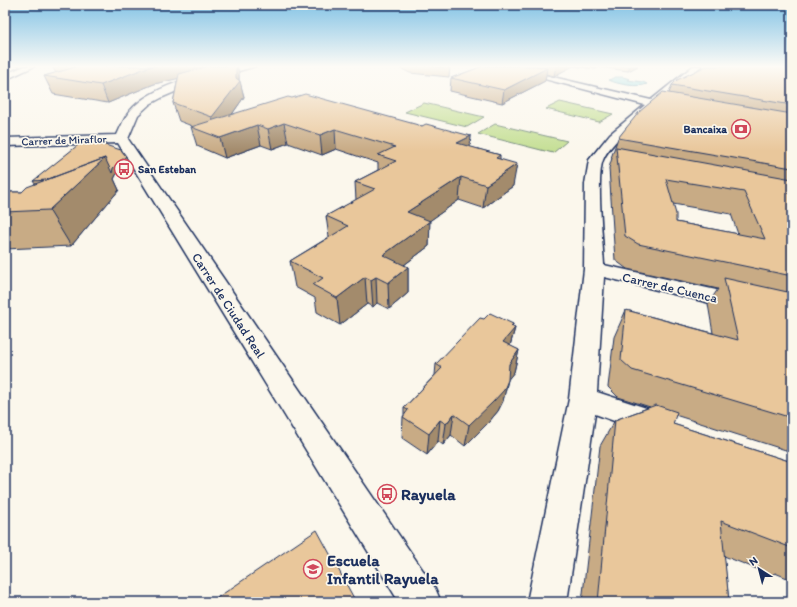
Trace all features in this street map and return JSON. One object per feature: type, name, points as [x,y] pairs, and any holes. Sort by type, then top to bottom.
[{"type":"street","points":[[122,139],[136,111],[162,94]]},
{"type":"street","points":[[626,94],[665,103]]},
{"type":"street","points":[[630,94],[665,103]]},
{"type":"street","points":[[662,94],[665,103]]},
{"type":"street","points":[[547,602],[584,398],[594,269],[593,184],[614,137],[665,103]]},
{"type":"street","name":"Carrer de Miraflor","points":[[5,142],[122,139]]},
{"type":"street","name":"Carrer de Ciudad Real","points":[[122,139],[421,602]]},
{"type":"street","name":"Carrer de Cuenca","points":[[594,269],[792,315]]},
{"type":"street","points":[[584,398],[680,431]]},
{"type":"green space","points":[[560,102],[613,114],[599,122],[546,109]]},
{"type":"green space","points":[[424,103],[484,117],[467,127],[405,112]]},
{"type":"green space","points":[[495,124],[567,141],[553,153],[478,134]]},
{"type":"building","points":[[175,94],[230,94],[212,117],[173,103]]},
{"type":"building","points":[[306,94],[422,126],[426,124],[471,136],[457,143],[500,155],[496,158],[517,164],[486,185],[461,177],[407,212],[430,221],[383,255],[408,267],[388,283],[376,277],[371,280],[365,277],[337,298],[313,285],[323,278],[290,261],[348,226],[326,216],[375,189],[355,182],[396,161],[378,155],[395,147],[335,129],[320,135],[284,123],[268,129],[257,125],[220,138],[191,127],[288,97],[292,98]]},
{"type":"building","points":[[660,94],[677,94],[792,114],[792,168],[618,138],[639,112]]},
{"type":"building","points":[[728,94],[792,94],[792,105]]},
{"type":"building","points":[[89,140],[121,150],[126,156],[113,168],[112,173],[105,158],[46,180],[33,181],[83,141]]},
{"type":"building","points":[[616,147],[792,179],[792,276],[638,244],[625,236]],"holes":[[[666,179],[744,192],[765,239],[676,222],[676,214]]]},
{"type":"building","points":[[105,158],[49,210],[5,212],[5,192],[22,192],[27,187]]},
{"type":"building","points":[[724,278],[792,293],[792,418],[632,370],[621,360],[626,310],[738,340]]},
{"type":"building","points":[[490,313],[513,324],[511,326],[515,328],[503,342],[519,350],[509,364],[508,380],[504,390],[469,425],[454,414],[446,424],[440,420],[429,434],[403,417],[408,410],[404,408],[442,368],[436,364],[480,318],[484,319]]},
{"type":"building","points":[[656,405],[677,412],[673,424],[792,462],[792,548],[721,521],[729,602],[598,602],[615,420]]},
{"type":"building","name":"Escuela Infantil Rayuela","points":[[317,530],[356,602],[211,602]]},
{"type":"place","name":"Bancaixa","points":[[741,129]]},
{"type":"place","name":"San Esteban","points":[[124,169]]},
{"type":"place","name":"Rayuela","points":[[387,494]]},
{"type":"place","name":"Escuela Infantil Rayuela","points":[[313,569]]}]
